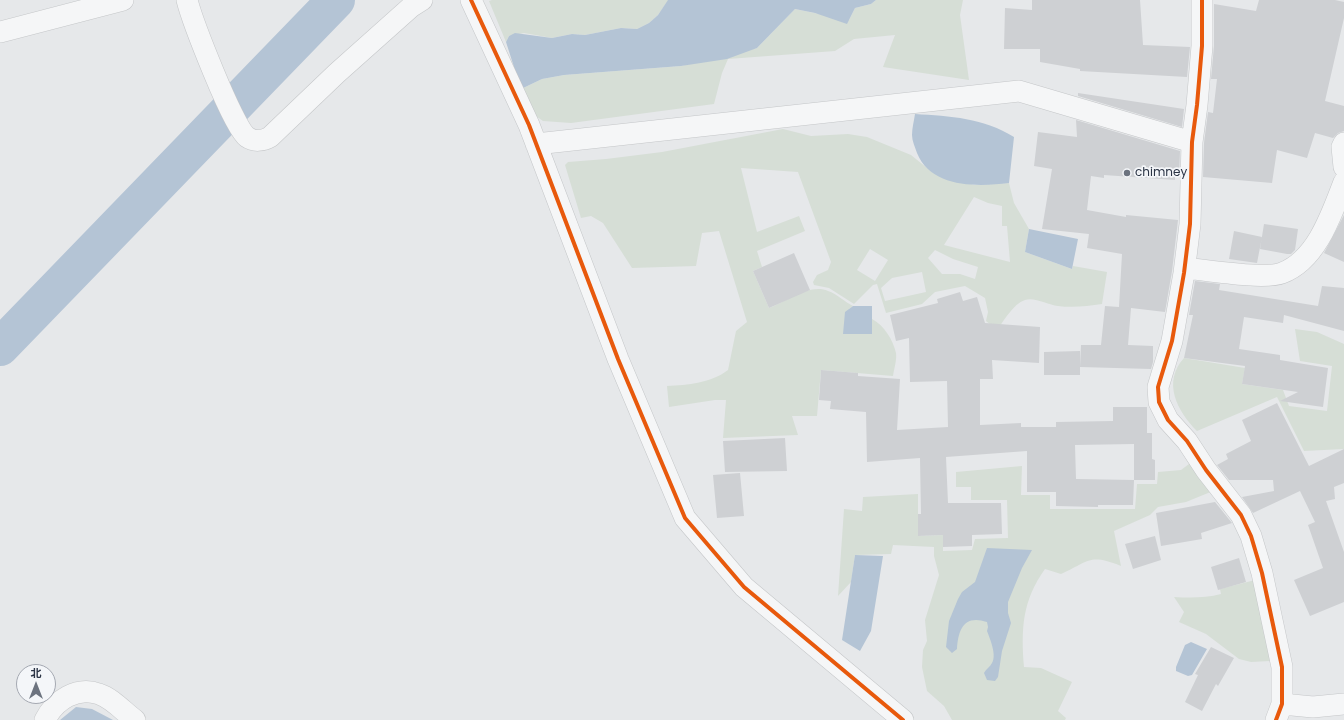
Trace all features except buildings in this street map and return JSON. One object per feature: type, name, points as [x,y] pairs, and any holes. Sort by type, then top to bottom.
[{"type":"street","points":[[0,32],[123,0]]},
{"type":"street","points":[[187,0],[190,14],[219,84],[242,133],[252,140],[258,140],[270,137],[337,73],[412,7],[422,0]]},
{"type":"street","points":[[471,0],[536,144],[618,359],[685,518],[744,587],[903,720]]},
{"type":"street","points":[[1202,0],[1202,46],[1192,142],[1190,224],[1185,268],[1172,341],[1158,387],[1159,402],[1168,420],[1187,442],[1206,470],[1241,515],[1251,536],[1262,573],[1282,667],[1279,712],[1344,704]]},
{"type":"street","points":[[536,144],[1019,91],[1192,142]]},
{"type":"street","points":[[1344,143],[1342,147],[1344,167]]},
{"type":"street","points":[[1185,268],[1258,276],[1282,274],[1301,261],[1324,234],[1344,182]]},
{"type":"street","points":[[44,720],[61,700],[74,692],[100,694],[135,720]]},
{"type":"shaded area","points":[[876,0],[963,0],[960,15],[969,80],[883,67],[895,35],[854,39],[835,51],[728,59],[722,73],[714,104],[571,123],[543,121],[533,114],[521,89],[542,79],[564,75],[681,66],[757,48],[795,9],[849,20],[855,8],[871,4]]},
{"type":"shaded area","points":[[489,1],[668,1],[658,15],[649,23],[637,29],[621,28],[585,35],[572,34],[552,38],[524,33],[509,36],[506,42]]},
{"type":"shaded area","points":[[783,129],[811,136],[848,134],[867,137],[911,155],[932,172],[974,185],[1009,183],[1014,203],[1029,229],[1025,252],[1072,269],[1073,266],[1107,272],[1102,304],[1064,307],[1029,299],[1017,305],[997,330],[986,321],[988,312],[985,298],[965,286],[935,292],[922,304],[886,313],[877,284],[873,285],[854,304],[829,288],[814,285],[813,282],[817,275],[828,270],[831,262],[798,172],[741,168],[757,232],[799,216],[805,231],[757,251],[762,267],[753,271],[769,308],[806,291],[821,289],[828,291],[853,306],[849,309],[872,334],[872,319],[880,325],[893,343],[896,359],[893,376],[821,370],[817,416],[792,416],[798,435],[723,438],[726,400],[715,400],[669,407],[667,386],[707,381],[728,370],[736,331],[747,322],[719,231],[702,233],[696,266],[632,268],[603,223],[591,216],[581,218],[565,165],[568,162],[662,152]],"holes":[[[974,197],[988,203],[1002,206],[1002,226],[1007,226],[1010,262],[944,245]],[[870,249],[888,260],[875,281],[857,270]],[[935,250],[953,259],[978,267],[975,279],[960,274],[942,274],[928,258]],[[922,272],[926,292],[885,301],[881,288],[892,278]]]},
{"type":"shaded area","points":[[1295,329],[1317,332],[1344,344],[1344,449],[1304,451],[1277,397],[1197,431],[1183,415],[1178,405],[1173,386],[1177,367],[1184,358],[1245,368],[1242,384],[1283,390],[1289,406],[1327,411],[1332,366],[1300,361]]},
{"type":"shaded area","points":[[1193,461],[1213,491],[1186,502],[1158,507],[1150,515],[1114,531],[1121,566],[1102,560],[1089,561],[1061,574],[1045,569],[1037,581],[1027,604],[1023,628],[1024,667],[1041,668],[1072,682],[1058,711],[1066,718],[1065,720],[952,720],[944,706],[927,691],[922,667],[923,650],[927,641],[925,620],[939,575],[934,556],[934,547],[893,545],[891,554],[855,555],[851,582],[838,596],[844,509],[862,511],[863,497],[918,494],[918,536],[943,535],[943,551],[972,550],[975,539],[1008,538],[1007,500],[971,500],[971,487],[956,487],[956,472],[1022,466],[1021,495],[1050,495],[1050,509],[1135,509],[1137,484],[1157,484],[1158,472],[1181,470]]},
{"type":"shaded area","points":[[1259,579],[1270,661],[1251,662],[1239,659],[1206,634],[1179,622],[1184,612],[1174,597],[1186,598],[1221,594],[1220,589]]},
{"type":"water","points":[[668,0],[876,0],[871,4],[855,8],[847,24],[815,13],[795,9],[757,48],[727,59],[681,66],[564,75],[542,79],[521,89],[506,42],[509,36],[515,33],[552,38],[572,34],[585,35],[621,28],[637,29],[649,23],[658,15]]},
{"type":"water","points":[[915,114],[954,117],[979,122],[1014,137],[1009,183],[983,185],[956,183],[933,173],[924,165],[913,142],[912,132]]},
{"type":"water","points":[[1029,229],[1078,239],[1072,269],[1025,252]]},
{"type":"water","points":[[853,306],[872,306],[872,334],[843,334],[845,312]]},
{"type":"water","points":[[987,548],[1032,550],[1022,568],[1008,602],[1008,613],[1011,623],[1002,651],[998,677],[995,681],[987,680],[984,673],[992,663],[994,656],[987,631],[987,622],[973,620],[968,622],[961,630],[957,649],[952,653],[946,647],[949,621],[958,599],[962,592],[975,582]]},
{"type":"water","points":[[855,555],[883,556],[871,631],[860,651],[842,640]]},
{"type":"water","points":[[1191,642],[1207,649],[1192,675],[1188,676],[1176,671],[1176,667],[1185,645]]},
{"type":"water","points":[[76,707],[92,709],[113,720],[60,720]]},
{"type":"waterway","points":[[0,347],[336,0]]},
{"type":"cycle path","points":[[471,0],[529,125],[618,359],[685,518],[744,587],[903,720]]},
{"type":"cycle path","points":[[1202,0],[1202,46],[1192,142],[1190,224],[1184,273],[1172,341],[1158,387],[1159,402],[1168,420],[1187,441],[1206,470],[1241,515],[1251,536],[1262,573],[1282,667],[1282,704],[1276,720]]},
{"type":"place","name":"chimney","points":[[1127,173]]}]
